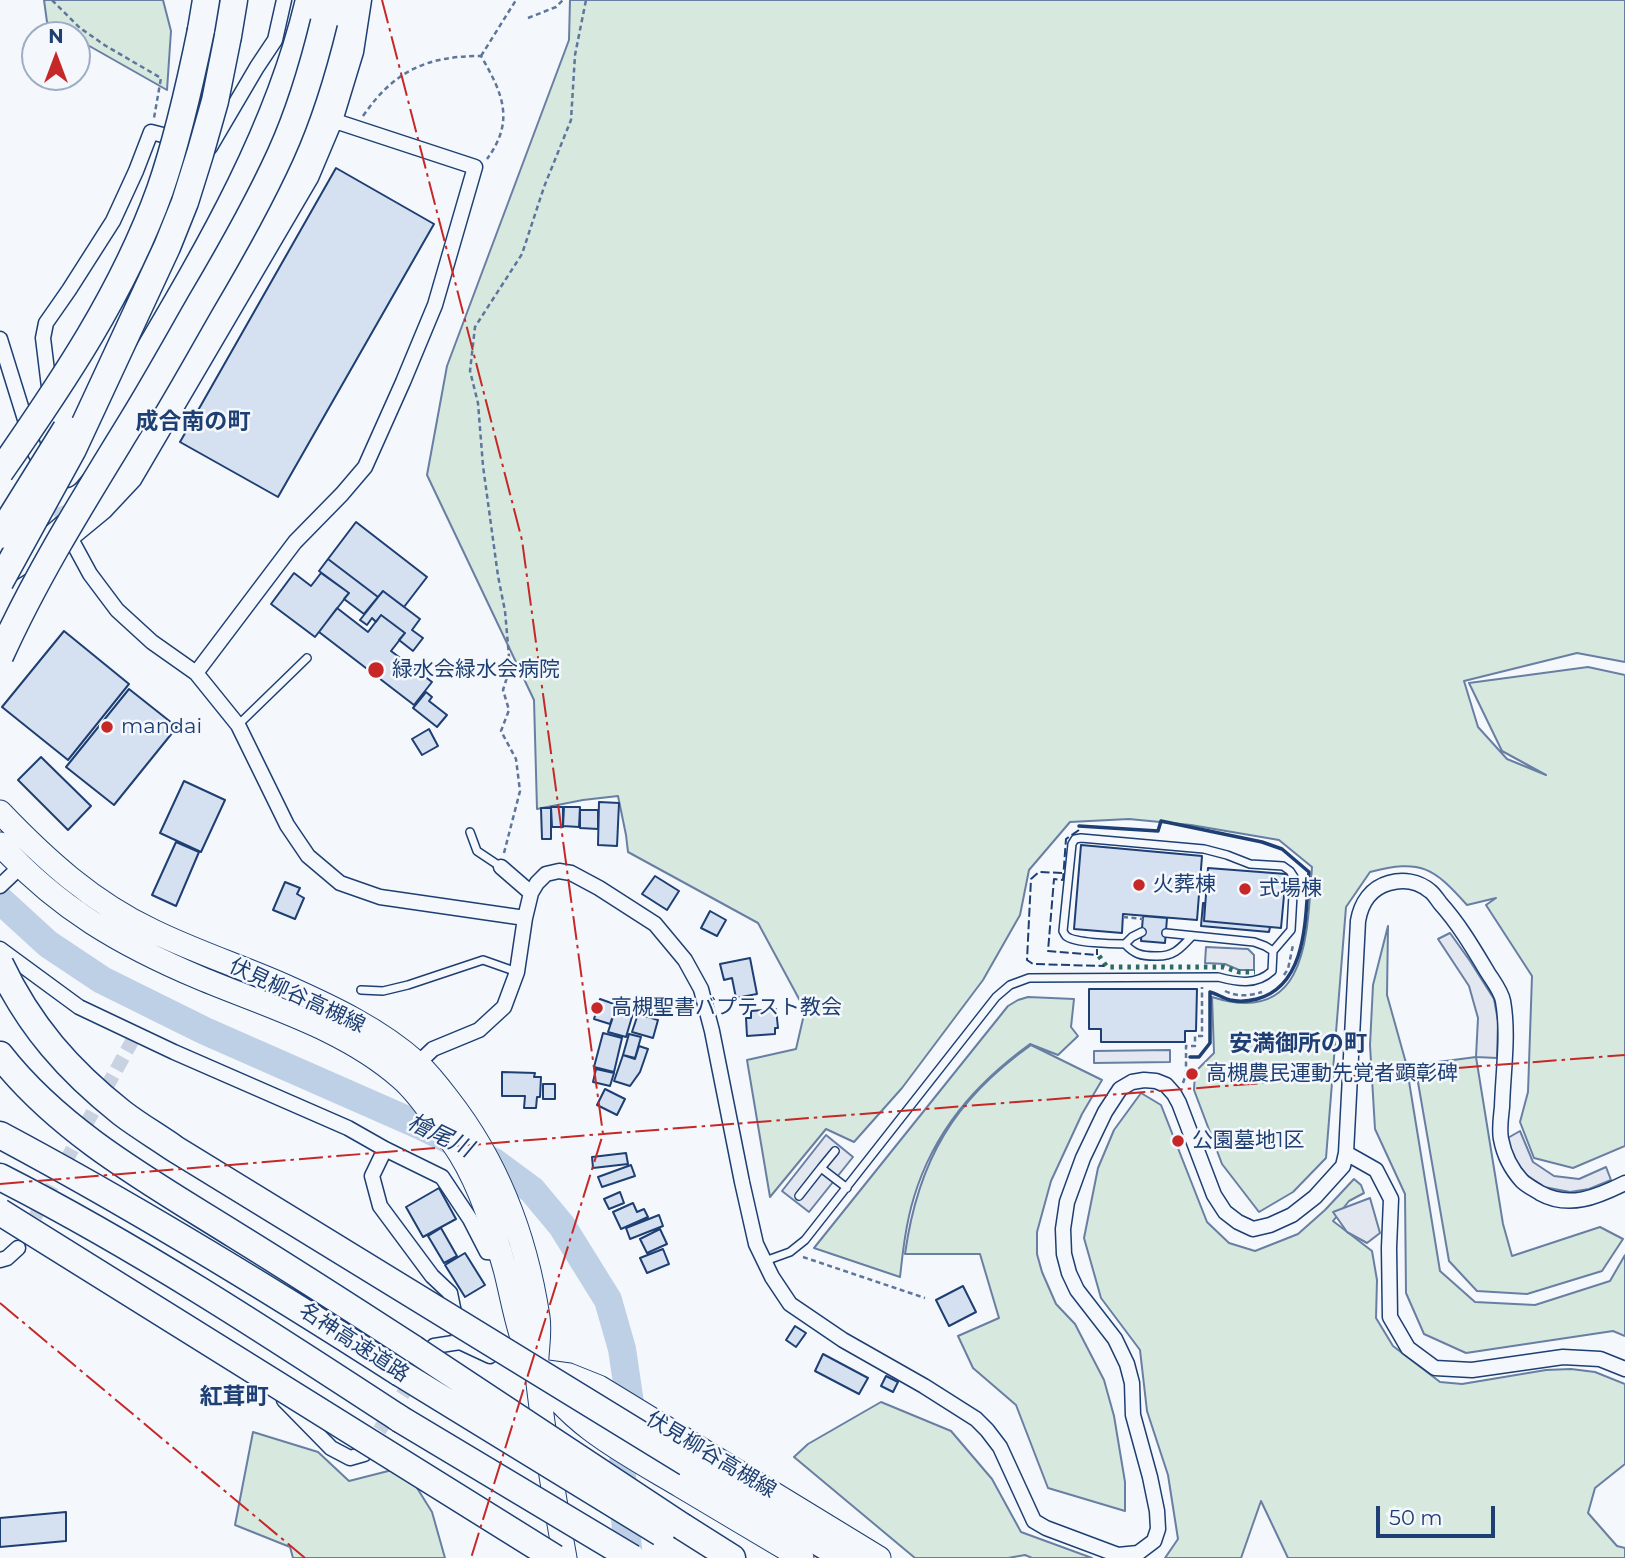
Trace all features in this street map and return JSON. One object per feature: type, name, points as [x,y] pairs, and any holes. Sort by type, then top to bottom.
[{"type":"highway","points":[[0,472],[75,360],[111,299],[140,239],[159,191],[181,120],[206,0]]},
{"type":"highway","points":[[0,582],[73,449],[167,247],[185,202],[215,101],[234,0]]},
{"type":"highway","points":[[0,543],[74,466],[108,419],[207,248],[264,135],[309,0]]},
{"type":"highway","points":[[0,574],[50,542],[75,520],[113,481],[128,460],[288,191],[306,155],[331,92],[341,55],[349,0]]},
{"type":"highway","points":[[0,656],[56,548],[197,310],[259,199],[300,104],[314,60],[326,7]]},
{"type":"highway","points":[[0,535],[126,337]]},
{"type":"highway","points":[[0,457],[75,360]]},
{"type":"highway","points":[[0,964],[30,1018],[57,1054],[124,1115],[175,1149],[845,1558]]},
{"type":"highway","points":[[0,1055],[42,1101],[110,1155],[424,1347],[679,1535],[732,1558]]},
{"type":"highway","name":"名神高速道路","points":[[0,1135],[158,1223],[275,1293],[400,1373],[679,1535],[704,1558]]},
{"type":"highway","name":"名神高速道路","points":[[0,1177],[167,1271],[400,1419],[632,1558]]},
{"type":"highway","points":[[0,1212],[555,1558]]},
{"type":"main road","name":"伏見柳谷高槻線","points":[[0,812],[37,851],[103,903],[152,931],[282,984],[356,1020],[410,1071],[422,1101],[461,1156],[490,1220],[517,1326],[537,1371],[564,1407],[600,1436],[802,1558]]},
{"type":"main road","name":"伏見柳谷高槻線","points":[[0,845],[16,870],[82,918],[134,948],[340,1036],[376,1059],[410,1071],[440,1088],[484,1153],[504,1193],[530,1270],[539,1321],[537,1371],[551,1480],[565,1558]]},
{"type":"main road","name":"伏見柳谷高槻線","points":[[537,1371],[569,1375],[599,1387],[879,1558]]},
{"type":"street","points":[[31,438],[46,423],[51,408],[43,338],[46,323],[113,221],[151,132],[211,147],[275,40],[284,0]]},
{"type":"street","points":[[364,0],[356,52],[335,121],[311,177],[134,480],[105,511],[71,539],[90,574],[117,610],[152,642],[196,673],[238,725],[287,825],[307,856],[340,883],[380,897],[524,918]]},
{"type":"street","points":[[196,673],[295,542],[365,467],[435,305],[475,167],[335,121]]},
{"type":"street","points":[[0,339],[36,455]]},
{"type":"street","points":[[501,866],[531,893]]},
{"type":"street","points":[[0,886],[16,870]]},
{"type":"street","points":[[410,1071],[433,1049],[479,1030],[504,1007],[517,972],[524,918],[531,893],[546,874],[559,871],[571,873],[655,924],[685,960],[701,989],[756,1244],[772,1277],[790,1304],[843,1340],[976,1419],[1000,1447],[1034,1521],[1118,1555],[1138,1553],[1154,1541],[1158,1529],[1157,1511],[1133,1415],[1132,1383],[1127,1364],[1115,1339],[1077,1290],[1064,1254],[1063,1229],[1067,1202],[1083,1158],[1105,1112],[1120,1089],[1132,1082],[1156,1081],[1166,1085],[1179,1103],[1214,1195],[1225,1212],[1253,1229],[1292,1215],[1307,1203],[1343,1166],[1346,1153],[1359,912],[1371,893],[1381,885],[1405,880],[1430,891],[1470,942],[1502,997],[1505,1023],[1500,1138],[1507,1162],[1524,1184],[1547,1197],[1567,1201],[1600,1195],[1625,1183]]},
{"type":"street","points":[[0,949],[79,1007],[348,1128],[442,1177],[470,1219],[487,1252],[500,1253]]},
{"type":"street","points":[[385,1149],[372,1176],[380,1206],[432,1276],[450,1293],[460,1342]]},
{"type":"street","points":[[1346,1153],[1376,1170],[1391,1199],[1388,1248],[1390,1317],[1408,1348],[1435,1368],[1472,1370],[1563,1357],[1600,1359],[1625,1369]]},
{"type":"street","points":[[0,1226],[130,1293],[245,1367],[289,1404],[331,1448],[350,1458],[364,1454]]},
{"type":"street","points":[[0,1260],[19,1248]]},
{"type":"street","points":[[424,1347],[460,1342],[510,1368],[537,1371]]},
{"type":"lane","points":[[238,725],[307,658]]},
{"type":"lane","points":[[470,832],[477,850],[501,866]]},
{"type":"lane","points":[[765,1261],[790,1252],[805,1240],[996,997],[1010,985],[1029,978],[1218,977],[1246,982],[1261,979],[1272,971],[1273,951],[1292,930],[1294,877],[1290,870],[1283,866],[1250,864],[1204,849],[1075,839],[1072,844],[1063,931],[1065,935],[1069,939],[1125,944],[1142,932]]},
{"type":"lane","points":[[1166,933],[1254,942],[1273,951]]},
{"type":"lane","points":[[1125,944],[1140,956],[1167,957],[1181,948],[1192,936]]},
{"type":"lane","points":[[361,990],[383,991],[408,985],[483,960],[517,972]]},
{"type":"lane","points":[[799,1196],[835,1151]]},
{"type":"lane","points":[[821,1168],[847,1188]]},
{"type":"path","points":[[52,0],[80,28],[161,78],[151,132]]},
{"type":"path","points":[[481,56],[516,0]]},
{"type":"path","points":[[528,18],[556,7],[562,0]]},
{"type":"path","points":[[501,866],[520,791],[516,759],[501,731],[509,710],[503,690],[510,668],[505,611],[483,466],[478,403],[470,371],[471,360],[475,327],[522,254],[544,187],[571,120],[575,55],[586,0]]},
{"type":"path","points":[[355,128],[377,96],[399,76],[428,63],[461,56],[481,56]]},
{"type":"path","points":[[475,167],[488,158],[503,130],[503,108],[495,80],[481,56]]},
{"type":"path","points":[[1123,917],[1143,919]]},
{"type":"path","points":[[1186,1074],[1186,1046],[1195,1046],[1195,1036],[1202,1036],[1202,986],[1209,986]]},
{"type":"path","points":[[1196,1011],[1202,1011]]},
{"type":"path","points":[[808,1258],[925,1298]]},
{"type":"shaded area","points":[[44,0],[163,0],[171,31],[167,90],[91,47],[91,21],[47,21]]},
{"type":"shaded area","points":[[570,0],[1625,0],[1625,662],[1577,653],[1464,681],[1478,727],[1507,759],[1546,775],[1502,751],[1469,683],[1588,667],[1625,675],[1625,1146],[1573,1168],[1534,1158],[1520,1122],[1528,1092],[1532,976],[1486,905],[1496,898],[1467,905],[1445,882],[1425,869],[1402,866],[1387,868],[1370,872],[1346,907],[1326,1158],[1293,1192],[1259,1212],[1222,1164],[1194,1090],[1195,1072],[1214,1053],[1212,997],[1244,1003],[1268,999],[1285,987],[1296,968],[1304,945],[1308,920],[1312,867],[1279,840],[1191,825],[1129,819],[1070,822],[1029,870],[1020,915],[983,980],[902,1088],[854,1142],[826,1129],[770,1197],[747,1060],[796,1049],[805,1010],[758,923],[628,852],[618,796],[537,809],[534,700],[427,475],[447,366],[569,40]]},
{"type":"shaded area","points":[[1388,926],[1387,995],[1406,1063],[1440,1271],[1475,1302],[1535,1305],[1610,1281],[1625,1255],[1625,1336],[1613,1331],[1466,1353],[1424,1334],[1406,1293],[1405,1194],[1375,1129],[1370,1045],[1373,985]]},
{"type":"shaded area","points":[[1450,933],[1494,999],[1498,1021],[1497,1058],[1476,1057],[1478,1018],[1469,986],[1438,939]]},
{"type":"shaded area","points":[[1206,947],[1248,949],[1254,955],[1254,970],[1239,970],[1225,964],[1205,963]]},
{"type":"shaded area","points":[[1028,997],[1074,999],[1071,1027],[1078,1036],[1058,1055],[1030,1044],[991,1076],[959,1111],[945,1130],[922,1173],[907,1227],[900,1277],[814,1248],[1008,1006]]},
{"type":"shaded area","points":[[1031,1045],[1102,1080],[1082,1114],[1051,1181],[1037,1232],[1037,1254],[1056,1304],[1075,1324],[1104,1380],[1114,1416],[1125,1482],[1125,1511],[1048,1488],[1016,1405],[973,1368],[958,1336],[999,1318],[980,1254],[905,1254],[919,1189],[944,1135],[981,1088]]},
{"type":"shaded area","points":[[1170,1050],[1170,1062],[1094,1063],[1094,1051]]},
{"type":"shaded area","points":[[1476,1057],[1503,1224],[1512,1256],[1600,1227],[1623,1239],[1602,1271],[1527,1294],[1477,1291],[1449,1261],[1415,1065]]},
{"type":"shaded area","points":[[1141,1093],[1161,1105],[1207,1222],[1229,1243],[1255,1251],[1298,1234],[1354,1179],[1361,1185],[1364,1193],[1349,1201],[1333,1221],[1372,1251],[1377,1280],[1376,1318],[1393,1346],[1440,1382],[1462,1384],[1546,1370],[1571,1369],[1595,1372],[1625,1384],[1625,1464],[1595,1488],[1588,1513],[1617,1546],[1625,1548],[1625,1558],[1288,1558],[1261,1501],[1241,1558],[1165,1558],[1178,1539],[1168,1475],[1147,1411],[1140,1350],[1101,1298],[1084,1238],[1098,1168],[1114,1130]]},
{"type":"shaded area","points":[[1520,1131],[1533,1162],[1554,1176],[1579,1179],[1606,1167],[1611,1180],[1589,1189],[1570,1192],[1544,1187],[1524,1173],[1512,1155],[1506,1139]]},
{"type":"shaded area","points":[[826,1135],[853,1157],[809,1212],[782,1191]]},
{"type":"shaded area","points":[[1370,1198],[1380,1233],[1367,1243],[1347,1232],[1333,1212]]},
{"type":"shaded area","points":[[881,1402],[951,1431],[992,1479],[1021,1532],[1092,1558],[1032,1558],[1025,1555],[1008,1558],[915,1558],[794,1457],[808,1444]]},
{"type":"shaded area","points":[[253,1432],[318,1452],[349,1481],[404,1467],[432,1512],[445,1558],[293,1558],[290,1547],[235,1525]]},
{"type":"building","points":[[336,168],[434,224],[278,497],[180,442]]},
{"type":"building","points":[[356,522],[427,577],[404,607],[383,591],[378,597],[328,559]]},
{"type":"building","points":[[328,559],[378,597],[364,614],[344,599],[349,593],[319,571]]},
{"type":"building","points":[[294,573],[311,586],[321,573],[349,593],[315,637],[271,604]]},
{"type":"building","points":[[383,591],[420,619],[412,630],[423,638],[413,651],[399,640],[405,633],[381,615],[376,622],[372,618],[367,625],[360,620]]},
{"type":"building","points":[[337,608],[368,632],[381,615],[405,633],[391,651],[432,682],[414,705],[319,632]]},
{"type":"building","points":[[64,631],[129,684],[68,760],[2,707]]},
{"type":"building","points":[[129,689],[177,727],[114,805],[66,767]]},
{"type":"building","points":[[426,692],[432,697],[429,701],[447,715],[437,727],[413,708]]},
{"type":"building","points":[[429,729],[438,746],[422,755],[412,739]]},
{"type":"building","points":[[41,757],[91,806],[68,830],[18,780]]},
{"type":"building","points":[[184,781],[225,800],[201,852],[160,833]]},
{"type":"building","points":[[599,802],[619,803],[617,846],[598,845]]},
{"type":"building","points":[[551,807],[563,807],[563,827],[552,827]]},
{"type":"building","points":[[564,807],[580,807],[579,827],[563,826]]},
{"type":"building","points":[[541,808],[551,808],[551,839],[542,839]]},
{"type":"building","points":[[580,810],[598,810],[598,829],[580,828]]},
{"type":"building","points":[[176,842],[199,852],[176,906],[152,895]]},
{"type":"building","name":"火葬棟","points":[[1081,845],[1202,856],[1197,920],[1123,914],[1122,933],[1074,929]]},
{"type":"building","name":"式場棟","points":[[1208,868],[1286,874],[1281,928],[1204,921]]},
{"type":"building","points":[[655,876],[679,891],[667,910],[642,894]]},
{"type":"building","points":[[285,882],[300,888],[297,894],[304,898],[295,919],[273,910]]},
{"type":"building","points":[[1203,903],[1204,921],[1270,927],[1269,932],[1201,926]]},
{"type":"building","points":[[710,911],[726,920],[717,936],[701,928]]},
{"type":"building","points":[[1143,916],[1167,918],[1165,943],[1141,941]]},
{"type":"building","points":[[750,958],[757,994],[736,998],[732,978],[724,980],[720,964]]},
{"type":"building","points":[[1089,989],[1197,989],[1196,1031],[1185,1031],[1185,1042],[1101,1042],[1101,1029],[1089,1029]]},
{"type":"building","points":[[600,999],[617,1005],[610,1024],[594,1019]]},
{"type":"building","points":[[617,1005],[634,1010],[626,1037],[608,1032]]},
{"type":"building","points":[[776,1009],[778,1028],[775,1028],[775,1034],[747,1036],[746,1018],[751,1018],[751,1011]]},
{"type":"building","points":[[638,1014],[658,1020],[653,1038],[632,1032]]},
{"type":"building","points":[[603,1033],[622,1038],[614,1072],[594,1067]]},
{"type":"building","points":[[629,1034],[641,1037],[635,1058],[623,1055]]},
{"type":"building","points":[[639,1046],[648,1049],[640,1072],[630,1086],[614,1081],[623,1055],[635,1059]]},
{"type":"building","points":[[596,1069],[614,1073],[610,1086],[593,1082]]},
{"type":"building","points":[[502,1072],[535,1073],[534,1077],[541,1077],[540,1097],[537,1097],[536,1108],[524,1108],[525,1096],[502,1096]]},
{"type":"building","points":[[543,1084],[555,1084],[555,1099],[543,1099]]},
{"type":"building","points":[[605,1089],[625,1099],[617,1115],[597,1105]]},
{"type":"building","points":[[626,1153],[628,1164],[593,1168],[592,1157]]},
{"type":"building","points":[[631,1165],[635,1176],[602,1187],[598,1177]]},
{"type":"building","points":[[439,1188],[456,1219],[423,1237],[406,1207]]},
{"type":"building","points":[[620,1192],[624,1203],[609,1209],[604,1199]]},
{"type":"building","points":[[633,1203],[637,1212],[644,1209],[648,1217],[621,1229],[613,1212]]},
{"type":"building","points":[[659,1215],[663,1226],[630,1239],[626,1228]]},
{"type":"building","points":[[441,1228],[457,1256],[444,1263],[428,1236]]},
{"type":"building","points":[[660,1229],[667,1244],[647,1253],[640,1239]]},
{"type":"building","points":[[663,1249],[669,1264],[647,1273],[640,1258]]},
{"type":"building","points":[[465,1253],[485,1285],[465,1297],[445,1265]]},
{"type":"building","points":[[963,1286],[976,1312],[949,1326],[936,1300]]},
{"type":"building","points":[[795,1326],[806,1333],[796,1347],[786,1340]]},
{"type":"building","points":[[823,1354],[868,1378],[859,1394],[815,1371]]},
{"type":"building","points":[[886,1376],[898,1382],[893,1392],[881,1386]]},
{"type":"building","points":[[66,1512],[66,1541],[0,1547],[0,1518]]},
{"type":"waterway","name":"檜尾川","points":[[0,900],[48,944],[102,980],[205,1031],[421,1126],[494,1162],[532,1190],[562,1226],[608,1300],[622,1349],[631,1410],[622,1475],[629,1558]]},
{"type":"tunnel","points":[[50,488],[68,531]]},
{"type":"tunnel","points":[[25,1235],[136,1034]]},
{"type":"tunnel","points":[[368,1448],[414,1377]]},
{"type":"hedge","points":[[1099,956],[1107,967],[1224,967],[1239,972],[1255,972]]},
{"type":"fence","points":[[1079,830],[1066,839],[1063,880],[1054,879],[1048,951],[1097,955],[1097,949]]},
{"type":"fence","points":[[1062,873],[1039,872],[1031,879],[1027,960],[1033,964],[1104,966]]},
{"type":"wall","points":[[1079,826],[1158,831],[1161,821],[1262,842],[1282,849],[1309,872],[1301,946],[1286,979],[1274,991],[1257,999],[1230,1000],[1210,992],[1210,1043],[1199,1057],[1190,1057]]},
{"type":"power","points":[[382,0],[522,540],[603,1134],[471,1558]]},
{"type":"power","points":[[0,1184],[603,1134],[1625,1055]]},
{"type":"power","points":[[0,1303],[305,1558]]},
{"type":"place","name":"緑水会緑水会病院","points":[[376,670]]},
{"type":"place","name":"mandai","points":[[107,727]]},
{"type":"place","name":"火葬棟","points":[[1139,885]]},
{"type":"place","name":"式場棟","points":[[1245,889]]},
{"type":"place","name":"高槻聖書バプテスト教会","points":[[597,1008]]},
{"type":"place","name":"高槻農民運動先覚者顕彰碑","points":[[1192,1074]]},
{"type":"place","name":"公園墓地1区","points":[[1178,1141]]},
{"type":"district","name":"成合南の町","points":[[193,422]]},
{"type":"district","name":"安満御所の町","points":[[1298,1044]]},
{"type":"district","name":"紅茸町","points":[[234,1397]]}]
